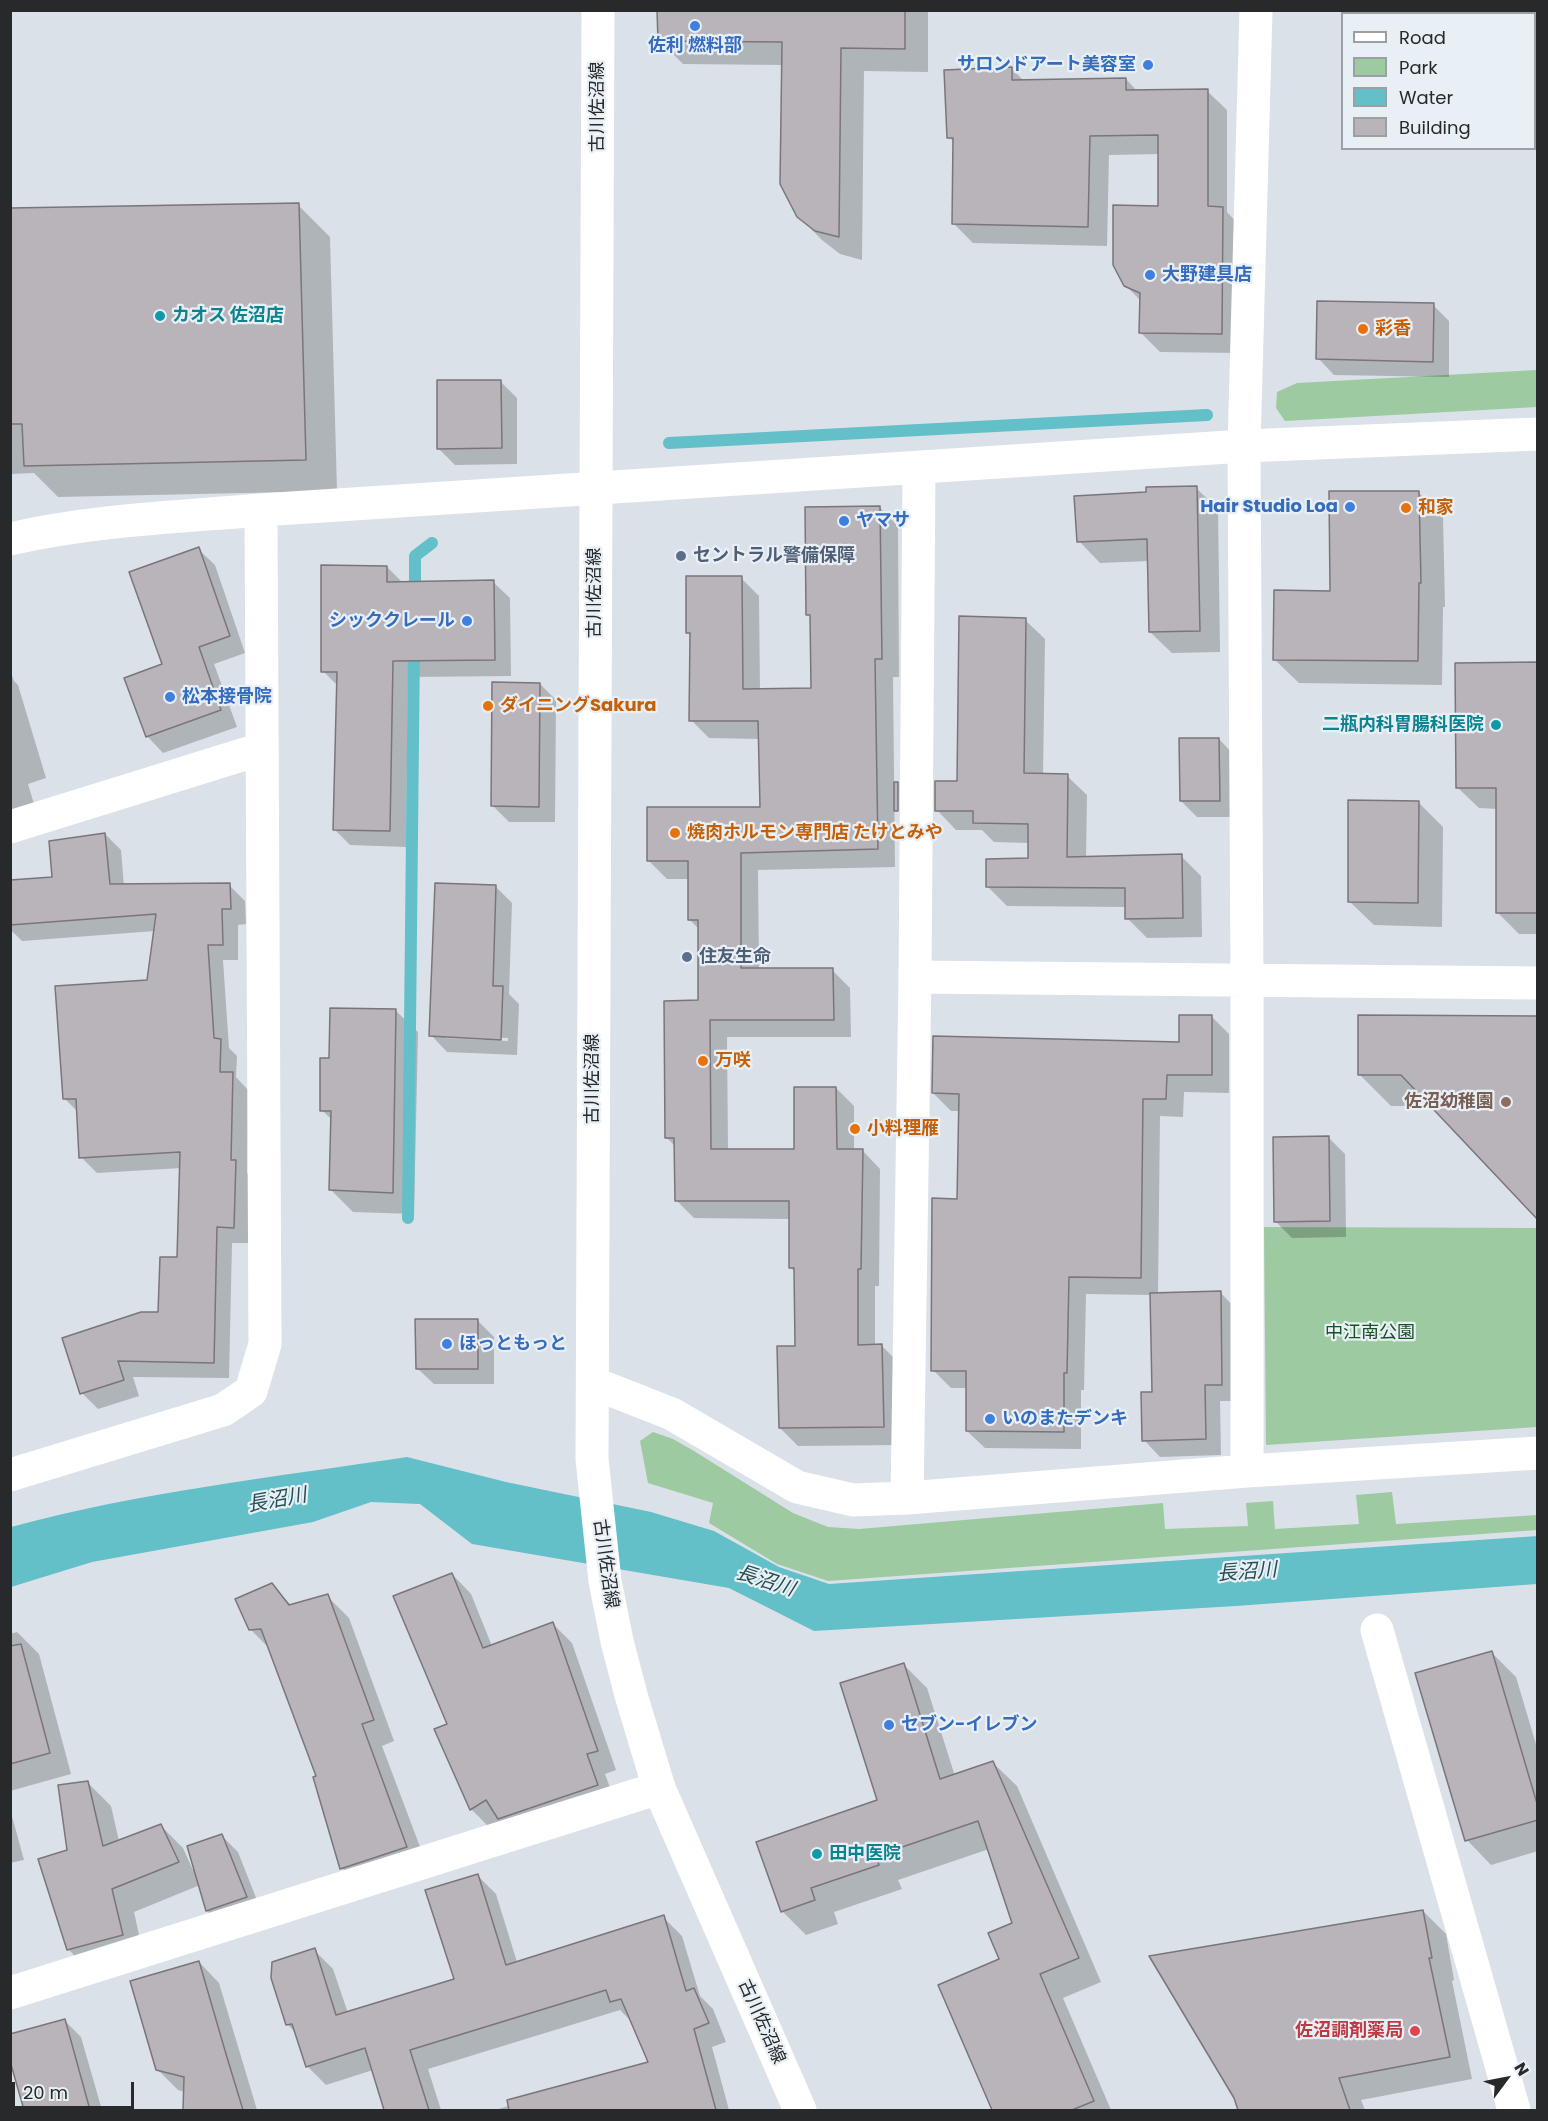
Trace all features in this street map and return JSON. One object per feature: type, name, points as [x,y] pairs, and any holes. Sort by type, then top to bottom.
[{"type":"street","name":"古川佐沼線","points":[[598,10],[592,1459],[605,1581],[616,1641],[659,1788],[800,2110]]},
{"type":"street","points":[[1247,1471],[1244,446],[1256,10]]},
{"type":"street","points":[[10,539],[45,531],[261,510],[919,469],[1244,446],[1538,434]]},
{"type":"street","points":[[907,1498],[915,977],[919,469]]},
{"type":"street","points":[[10,1475],[223,1410],[251,1391],[265,1344],[261,510]]},
{"type":"street","points":[[10,827],[261,750]]},
{"type":"street","points":[[915,977],[1538,983]]},
{"type":"street","points":[[593,1383],[672,1414],[797,1487],[853,1500],[907,1498],[1247,1471],[1538,1453]]},
{"type":"street","points":[[1377,1630],[1514,2110]]},
{"type":"street","points":[[10,1993],[659,1788]]},
{"type":"green space","points":[[1537,370],[1537,407],[1285,421],[1276,408],[1277,392],[1297,383]]},
{"type":"green space","name":"中江南公園","points":[[1264,1227],[1537,1228],[1537,1427],[1266,1445]]},
{"type":"green space","points":[[653,1432],[673,1439],[694,1451],[793,1513],[828,1527],[859,1529],[1163,1503],[1165,1529],[1248,1526],[1246,1503],[1273,1501],[1275,1529],[1359,1524],[1356,1495],[1392,1492],[1396,1524],[1537,1515],[1537,1530],[828,1581],[777,1564],[709,1523],[713,1503],[648,1483],[640,1441]]},
{"type":"water","name":"長沼川","points":[[407,1457],[506,1482],[651,1512],[714,1531],[779,1567],[829,1584],[1538,1536],[1537,1584],[1236,1606],[814,1631],[729,1588],[472,1544],[420,1504],[371,1502],[313,1522],[92,1562],[11,1587],[11,1527],[158,1495]]},
{"type":"building","points":[[657,10],[905,10],[905,49],[841,48],[839,237],[815,231],[797,217],[780,184],[782,42],[658,41]]},
{"type":"building","points":[[1012,67],[1012,80],[1126,78],[1126,90],[1208,89],[1208,206],[1223,207],[1222,334],[1139,333],[1140,293],[1124,286],[1113,265],[1113,205],[1158,206],[1158,135],[1090,136],[1088,227],[952,224],[953,138],[947,138],[944,70]]},
{"type":"building","name":"カオス 佐沼店","points":[[299,203],[306,460],[24,466],[22,424],[10,424],[10,208]]},
{"type":"building","points":[[1317,301],[1434,303],[1433,362],[1316,359]]},
{"type":"building","points":[[437,380],[501,380],[502,448],[437,449]]},
{"type":"building","points":[[1197,486],[1200,631],[1149,632],[1147,539],[1077,542],[1074,496],[1146,492],[1146,487]]},
{"type":"building","points":[[1329,491],[1419,491],[1421,583],[1419,583],[1418,661],[1273,660],[1274,590],[1330,591]]},
{"type":"building","points":[[880,506],[882,659],[875,659],[878,849],[741,853],[741,968],[833,968],[834,1020],[710,1020],[711,1149],[794,1149],[794,1087],[836,1087],[837,1149],[863,1149],[861,1269],[858,1269],[858,1345],[882,1344],[884,1427],[779,1428],[777,1346],[795,1346],[794,1268],[789,1268],[789,1201],[675,1201],[674,1138],[665,1138],[664,1001],[698,1000],[698,920],[688,920],[688,861],[647,861],[647,807],[760,807],[758,721],[689,721],[690,633],[686,633],[686,576],[742,576],[743,689],[811,688],[810,615],[806,615],[805,507]]},
{"type":"building","points":[[199,547],[230,636],[199,647],[221,710],[146,737],[124,678],[162,664],[129,572]]},
{"type":"building","points":[[321,565],[387,566],[387,582],[494,580],[495,660],[393,661],[390,831],[333,830],[337,672],[321,672]]},
{"type":"building","points":[[959,616],[1026,618],[1024,773],[1068,774],[1067,857],[1182,854],[1183,918],[1125,919],[1125,888],[986,887],[986,859],[1028,858],[1028,824],[973,823],[973,811],[935,811],[935,781],[957,781]]},
{"type":"building","name":"二瓶内科胃腸科医院","points":[[1538,662],[1538,913],[1496,913],[1496,788],[1456,788],[1455,663]]},
{"type":"building","points":[[492,682],[540,683],[539,807],[491,806]]},
{"type":"building","points":[[1179,738],[1219,738],[1220,801],[1180,801]]},
{"type":"building","points":[[894,782],[898,782],[898,811],[894,811]]},
{"type":"building","points":[[1348,800],[1419,801],[1418,903],[1348,902]]},
{"type":"building","points":[[105,833],[110,884],[230,883],[231,909],[222,909],[223,945],[208,945],[214,1038],[221,1039],[220,1072],[233,1072],[231,1160],[236,1160],[234,1228],[217,1227],[214,1363],[118,1361],[124,1380],[80,1394],[62,1338],[141,1312],[158,1312],[160,1257],[177,1257],[180,1152],[79,1158],[76,1099],[63,1099],[55,986],[147,980],[156,914],[10,925],[10,880],[52,877],[49,841]]},
{"type":"building","points":[[435,883],[496,885],[493,986],[503,986],[501,1040],[429,1036]]},
{"type":"building","points":[[330,1008],[396,1009],[393,1193],[329,1190],[331,1111],[320,1111],[320,1058],[329,1058]]},
{"type":"building","points":[[1179,1015],[1212,1015],[1212,1075],[1167,1075],[1166,1099],[1143,1099],[1141,1278],[1069,1277],[1067,1373],[1064,1373],[1064,1432],[966,1431],[966,1371],[931,1371],[932,1198],[957,1199],[959,1094],[932,1093],[933,1036],[1179,1042]]},
{"type":"building","points":[[1358,1015],[1538,1016],[1538,1220],[1401,1075],[1358,1075]]},
{"type":"building","points":[[1329,1136],[1330,1221],[1274,1222],[1273,1137]]},
{"type":"building","points":[[1221,1291],[1222,1385],[1205,1385],[1206,1439],[1142,1441],[1141,1392],[1152,1392],[1150,1293]]},
{"type":"building","name":"ほっともっと","points":[[415,1319],[478,1319],[478,1369],[416,1369]]},
{"type":"building","points":[[452,1573],[483,1648],[553,1622],[598,1751],[587,1754],[598,1785],[498,1819],[486,1800],[470,1810],[434,1729],[447,1724],[393,1596]]},
{"type":"building","points":[[272,1583],[289,1605],[328,1594],[374,1720],[362,1724],[407,1847],[340,1869],[313,1777],[316,1776],[261,1629],[249,1630],[235,1599]]},
{"type":"building","points":[[21,1644],[50,1753],[10,1764],[10,1646]]},
{"type":"building","points":[[1492,1651],[1538,1807],[1538,1820],[1465,1841],[1415,1673]]},
{"type":"building","points":[[904,1663],[940,1779],[993,1761],[1079,1958],[1040,1974],[1094,2101],[1072,2110],[992,2110],[938,1985],[999,1959],[988,1933],[1012,1923],[978,1821],[876,1856],[879,1865],[811,1888],[815,1900],[781,1912],[756,1842],[877,1800],[840,1683]]},
{"type":"building","points":[[88,1781],[103,1846],[161,1824],[179,1862],[112,1889],[123,1935],[67,1950],[38,1859],[67,1850],[58,1785]]},
{"type":"building","points":[[222,1834],[247,1897],[206,1911],[187,1846]]},
{"type":"building","points":[[478,1874],[506,1965],[664,1915],[686,1991],[694,1988],[709,2023],[694,2029],[716,2110],[509,2110],[507,2100],[648,2062],[621,1999],[610,2002],[606,1990],[410,2050],[429,2110],[384,2110],[365,2048],[306,2067],[292,2024],[286,2025],[271,1978],[272,1962],[315,1948],[336,2015],[454,1979],[425,1890]]},
{"type":"building","points":[[1423,1910],[1432,1958],[1429,1958],[1450,2057],[1339,2078],[1350,2110],[1238,2110],[1234,2098],[1149,1956]]},
{"type":"building","points":[[199,1961],[243,2110],[183,2110],[184,2077],[156,2070],[130,1981]]},
{"type":"building","points":[[65,2019],[90,2110],[24,2110],[10,2061],[10,2034]]},
{"type":"waterway","points":[[669,443],[1207,415]]},
{"type":"waterway","points":[[415,597],[415,556],[432,543]]},
{"type":"waterway","points":[[408,1218],[414,644]]},
{"type":"place","name":"佐利 燃料部","points":[[695,26]]},
{"type":"place","name":"サロンドアート美容室","points":[[1148,65]]},
{"type":"place","name":"大野建具店","points":[[1150,275]]},
{"type":"place","name":"カオス 佐沼店","points":[[160,316]]},
{"type":"place","name":"彩香","points":[[1363,329]]},
{"type":"place","name":"Hair Studio Loa","points":[[1350,507]]},
{"type":"place","name":"和家","points":[[1406,508]]},
{"type":"place","name":"ヤマサ","points":[[844,521]]},
{"type":"place","name":"セントラル警備保障","points":[[681,556]]},
{"type":"place","name":"シッククレール","points":[[467,621]]},
{"type":"place","name":"松本接骨院","points":[[170,697]]},
{"type":"place","name":"ダイニングSakura","points":[[488,706]]},
{"type":"place","name":"二瓶内科胃腸科医院","points":[[1496,725]]},
{"type":"place","name":"焼肉ホルモン専門店 たけとみや","points":[[675,833]]},
{"type":"place","name":"住友生命","points":[[687,957]]},
{"type":"place","name":"万咲","points":[[703,1061]]},
{"type":"place","name":"佐沼幼稚園","points":[[1506,1102]]},
{"type":"place","name":"小料理雁","points":[[855,1129]]},
{"type":"place","name":"ほっともっと","points":[[447,1344]]},
{"type":"place","name":"いのまたデンキ","points":[[990,1419]]},
{"type":"place","name":"セブン-イレブン","points":[[889,1725]]},
{"type":"place","name":"田中医院","points":[[817,1854]]},
{"type":"place","name":"佐沼調剤薬局","points":[[1415,2031]]}]
